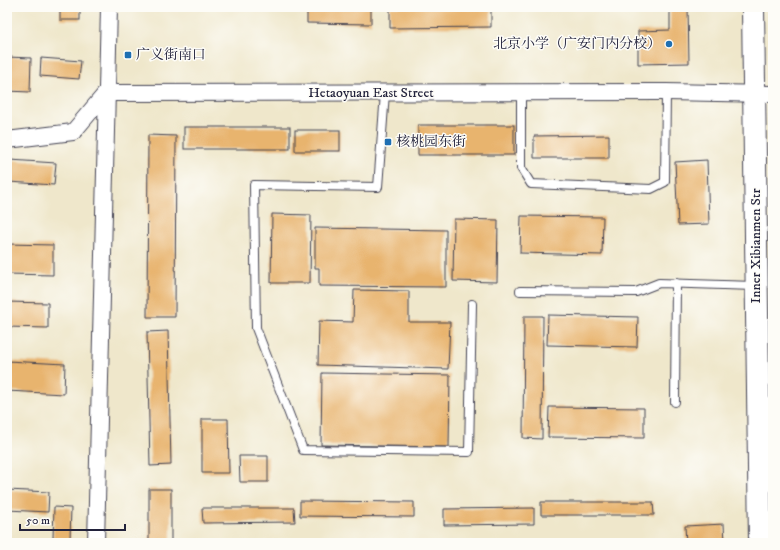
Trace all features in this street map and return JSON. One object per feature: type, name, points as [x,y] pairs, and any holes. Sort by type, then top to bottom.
[{"type":"street","points":[[96,543],[109,7]]},
{"type":"street","name":"Inner Xibianmen Str","points":[[753,7],[764,94],[756,230],[760,543]]},
{"type":"street","name":"Hetaoyuan East Street","points":[[106,93],[666,92],[764,94]]},
{"type":"street","points":[[7,140],[73,132],[106,93]]},
{"type":"lane","points":[[521,92],[521,168],[531,184],[651,189],[665,182],[666,92]]},
{"type":"lane","points":[[385,93],[378,187],[254,185],[256,328],[303,450],[469,452],[472,304]]},
{"type":"lane","points":[[520,291],[636,292],[659,283],[756,286]]},
{"type":"lane","points":[[675,402],[676,283]]},
{"type":"building","points":[[60,7],[80,7],[80,20],[60,20]]},
{"type":"building","points":[[307,7],[371,7],[371,24],[307,23]]},
{"type":"building","points":[[390,7],[491,7],[491,27],[390,28]]},
{"type":"building","points":[[670,7],[688,7],[689,63],[638,64],[638,31],[670,30]]},
{"type":"building","points":[[7,57],[31,58],[30,92],[7,91]]},
{"type":"building","points":[[41,58],[81,61],[79,79],[40,76]]},
{"type":"building","points":[[418,125],[514,125],[514,155],[418,155]]},
{"type":"building","points":[[184,127],[290,127],[290,149],[184,149]]},
{"type":"building","points":[[295,130],[340,130],[340,151],[295,151]]},
{"type":"building","points":[[148,135],[176,136],[175,317],[147,317]]},
{"type":"building","points":[[609,135],[609,158],[534,158],[534,136]]},
{"type":"building","points":[[10,160],[56,163],[54,185],[9,182]]},
{"type":"building","points":[[707,160],[709,224],[678,225],[675,162]]},
{"type":"building","points":[[272,214],[311,215],[310,283],[271,283]]},
{"type":"building","points":[[521,216],[603,217],[602,255],[520,253]]},
{"type":"building","points":[[454,219],[498,220],[497,282],[453,281]]},
{"type":"building","points":[[315,228],[446,230],[446,287],[319,286],[319,268],[315,268]]},
{"type":"building","points":[[7,244],[53,245],[53,275],[7,274]]},
{"type":"building","points":[[354,290],[409,291],[409,322],[450,322],[448,369],[318,365],[319,321],[353,322]]},
{"type":"building","points":[[7,302],[48,303],[48,328],[7,327]]},
{"type":"building","points":[[548,315],[638,317],[637,347],[547,345]]},
{"type":"building","points":[[524,316],[543,316],[542,439],[523,438]]},
{"type":"building","points":[[168,331],[171,465],[150,466],[147,332]]},
{"type":"building","points":[[7,361],[65,364],[64,394],[7,391]]},
{"type":"building","points":[[322,373],[450,375],[449,447],[321,445]]},
{"type":"building","points":[[549,407],[644,408],[644,438],[548,437]]},
{"type":"building","points":[[202,419],[228,419],[229,473],[202,473]]},
{"type":"building","points":[[239,456],[268,456],[268,482],[240,482]]},
{"type":"building","points":[[149,489],[171,489],[171,543],[149,543]]},
{"type":"building","points":[[7,490],[49,492],[48,512],[7,510]]},
{"type":"building","points":[[300,501],[414,502],[414,517],[300,516]]},
{"type":"building","points":[[541,502],[653,502],[654,515],[541,515]]},
{"type":"building","points":[[54,507],[71,508],[70,539],[53,538]]},
{"type":"building","points":[[202,508],[294,508],[295,522],[203,523]]},
{"type":"building","points":[[534,508],[534,524],[444,525],[444,509]]},
{"type":"building","points":[[724,524],[725,543],[686,543],[685,526]]},
{"type":"place","name":"北京小学（广安门内分校）","points":[[669,44]]},
{"type":"place","name":"广义街南口","points":[[128,55]]},
{"type":"place","name":"核桃园东街","points":[[388,142]]}]
